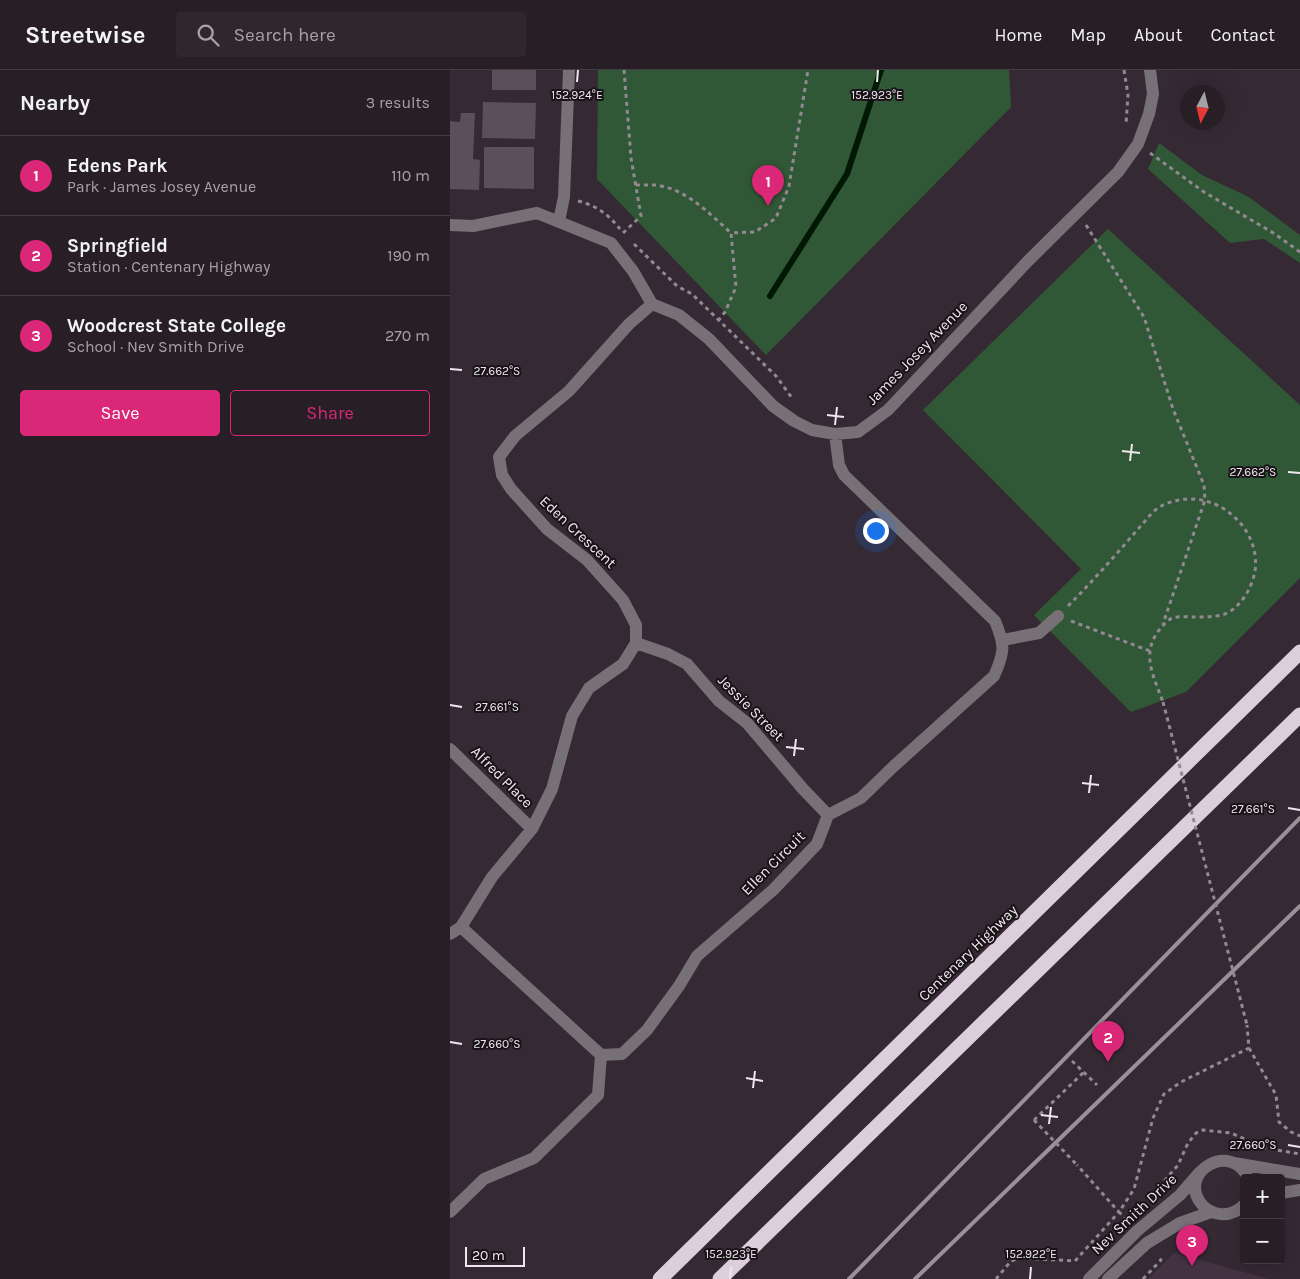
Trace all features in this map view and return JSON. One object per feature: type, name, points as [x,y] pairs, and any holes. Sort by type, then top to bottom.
[{"type":"highway","name":"Centenary Highway","points":[[660,1279],[1300,652]]},
{"type":"highway","points":[[720,1279],[1300,715]]},
{"type":"street","points":[[559,221],[564,198],[569,70]]},
{"type":"street","name":"James Josey Avenue","points":[[652,304],[679,315],[709,339],[774,406],[794,421],[812,430],[835,434],[858,432],[886,412],[1028,260],[1118,172],[1138,144],[1149,114],[1153,94],[1150,70]]},
{"type":"street","points":[[450,225],[472,226],[537,213],[559,221],[611,243],[633,271],[652,304]]},
{"type":"street","name":"Eden Crescent","points":[[636,643],[636,624],[623,600],[587,560],[547,529],[511,489],[502,475],[499,457],[515,436],[569,391],[629,324],[652,304]]},
{"type":"street","points":[[828,814],[861,798],[994,676],[1002,659],[1003,640],[995,622],[844,475],[839,465],[835,434]]},
{"type":"street","points":[[1003,640],[1039,633],[1058,616]]},
{"type":"street","points":[[450,934],[462,927],[492,877],[532,829],[552,789],[572,716],[590,688],[623,664],[636,643]]},
{"type":"street","name":"Jessie Street","points":[[636,643],[668,654],[687,664],[719,701],[747,723],[828,814]]},
{"type":"street","name":"Alfred Place","points":[[450,748],[532,829]]},
{"type":"street","name":"Ellen Circuit","points":[[601,1055],[622,1054],[647,1030],[679,986],[697,956],[773,890],[817,844],[828,814]]},
{"type":"street","points":[[450,1212],[484,1179],[534,1158],[598,1095],[601,1055],[462,927]]},
{"type":"street","points":[[1211,1212],[1203,1207],[1198,1199],[1196,1180],[1200,1172],[1207,1165],[1216,1161],[1225,1160],[1300,1174]]},
{"type":"street","points":[[1234,1163],[1242,1168],[1246,1174]]},
{"type":"street","name":"Nev Smith Drive","points":[[1089,1279],[1137,1231],[1180,1195],[1200,1172]]},
{"type":"street","points":[[1285,1192],[1300,1190]]},
{"type":"street","name":"Nev Smith Drive","points":[[1108,1279],[1147,1243],[1180,1223],[1211,1212],[1226,1215],[1240,1208]]},
{"type":"path","points":[[623,233],[641,216],[631,158],[624,70]]},
{"type":"path","points":[[731,233],[756,232],[776,218],[789,186],[808,70]]},
{"type":"path","points":[[1124,70],[1128,95],[1126,128]]},
{"type":"path","points":[[1138,144],[1204,192],[1276,234],[1300,252]]},
{"type":"path","points":[[636,185],[656,185],[681,193],[707,211],[731,233],[736,287],[725,312],[718,321]]},
{"type":"path","points":[[564,198],[590,203],[611,218],[623,233],[677,286],[692,294],[776,376],[794,401]]},
{"type":"path","points":[[1078,212],[1144,317],[1173,409],[1204,485],[1205,500],[1163,624],[1152,639],[1149,661],[1162,702],[1247,1024],[1249,1048],[1276,1095],[1279,1122],[1291,1132],[1300,1136]]},
{"type":"path","points":[[1150,651],[1058,616],[1102,571],[1156,509],[1168,502],[1187,498],[1205,500],[1221,506],[1235,517],[1250,535],[1256,552],[1255,572],[1250,588],[1240,602],[1224,614],[1210,617],[1172,618],[1163,624]]},
{"type":"path","points":[[996,1279],[1012,1261],[1020,1258],[1075,1261],[1119,1212],[1134,1189],[1153,1118],[1164,1094],[1181,1082],[1249,1048]]},
{"type":"path","points":[[1072,1061],[1097,1085]]},
{"type":"path","points":[[1084,1072],[1034,1120],[1137,1231]]},
{"type":"path","points":[[1143,1279],[1160,1260],[1147,1243]]},
{"type":"shaded area","points":[[1174,1253],[1269,1279],[1148,1279]]},
{"type":"green space","points":[[598,70],[1009,70],[1011,107],[766,355],[597,179]]},
{"type":"green space","points":[[1159,143],[1202,175],[1249,197],[1300,235],[1300,263],[1264,239],[1230,243],[1148,169]]},
{"type":"green space","points":[[1108,229],[1300,405],[1300,578],[1186,692],[1131,712],[1034,615],[1081,569],[923,410]]},
{"type":"building","points":[[492,70],[536,70],[536,90],[492,90]]},
{"type":"building","points":[[483,102],[536,103],[535,139],[482,138]]},
{"type":"building","points":[[461,113],[475,113],[473,159],[480,160],[479,190],[450,189],[450,121],[460,122]]},
{"type":"building","points":[[484,147],[534,147],[534,189],[484,188]]},
{"type":"waterway","points":[[770,296],[847,174],[881,70]]},
{"type":"railway","points":[[849,1279],[1300,818]]},
{"type":"railway","points":[[915,1279],[1300,906]]},
{"type":"place","name":"Edens Park","points":[[768,206]]},
{"type":"place","name":"Springfield","points":[[1108,1062]]},
{"type":"place","name":"Woodcrest State College","points":[[1192,1266]]}]
